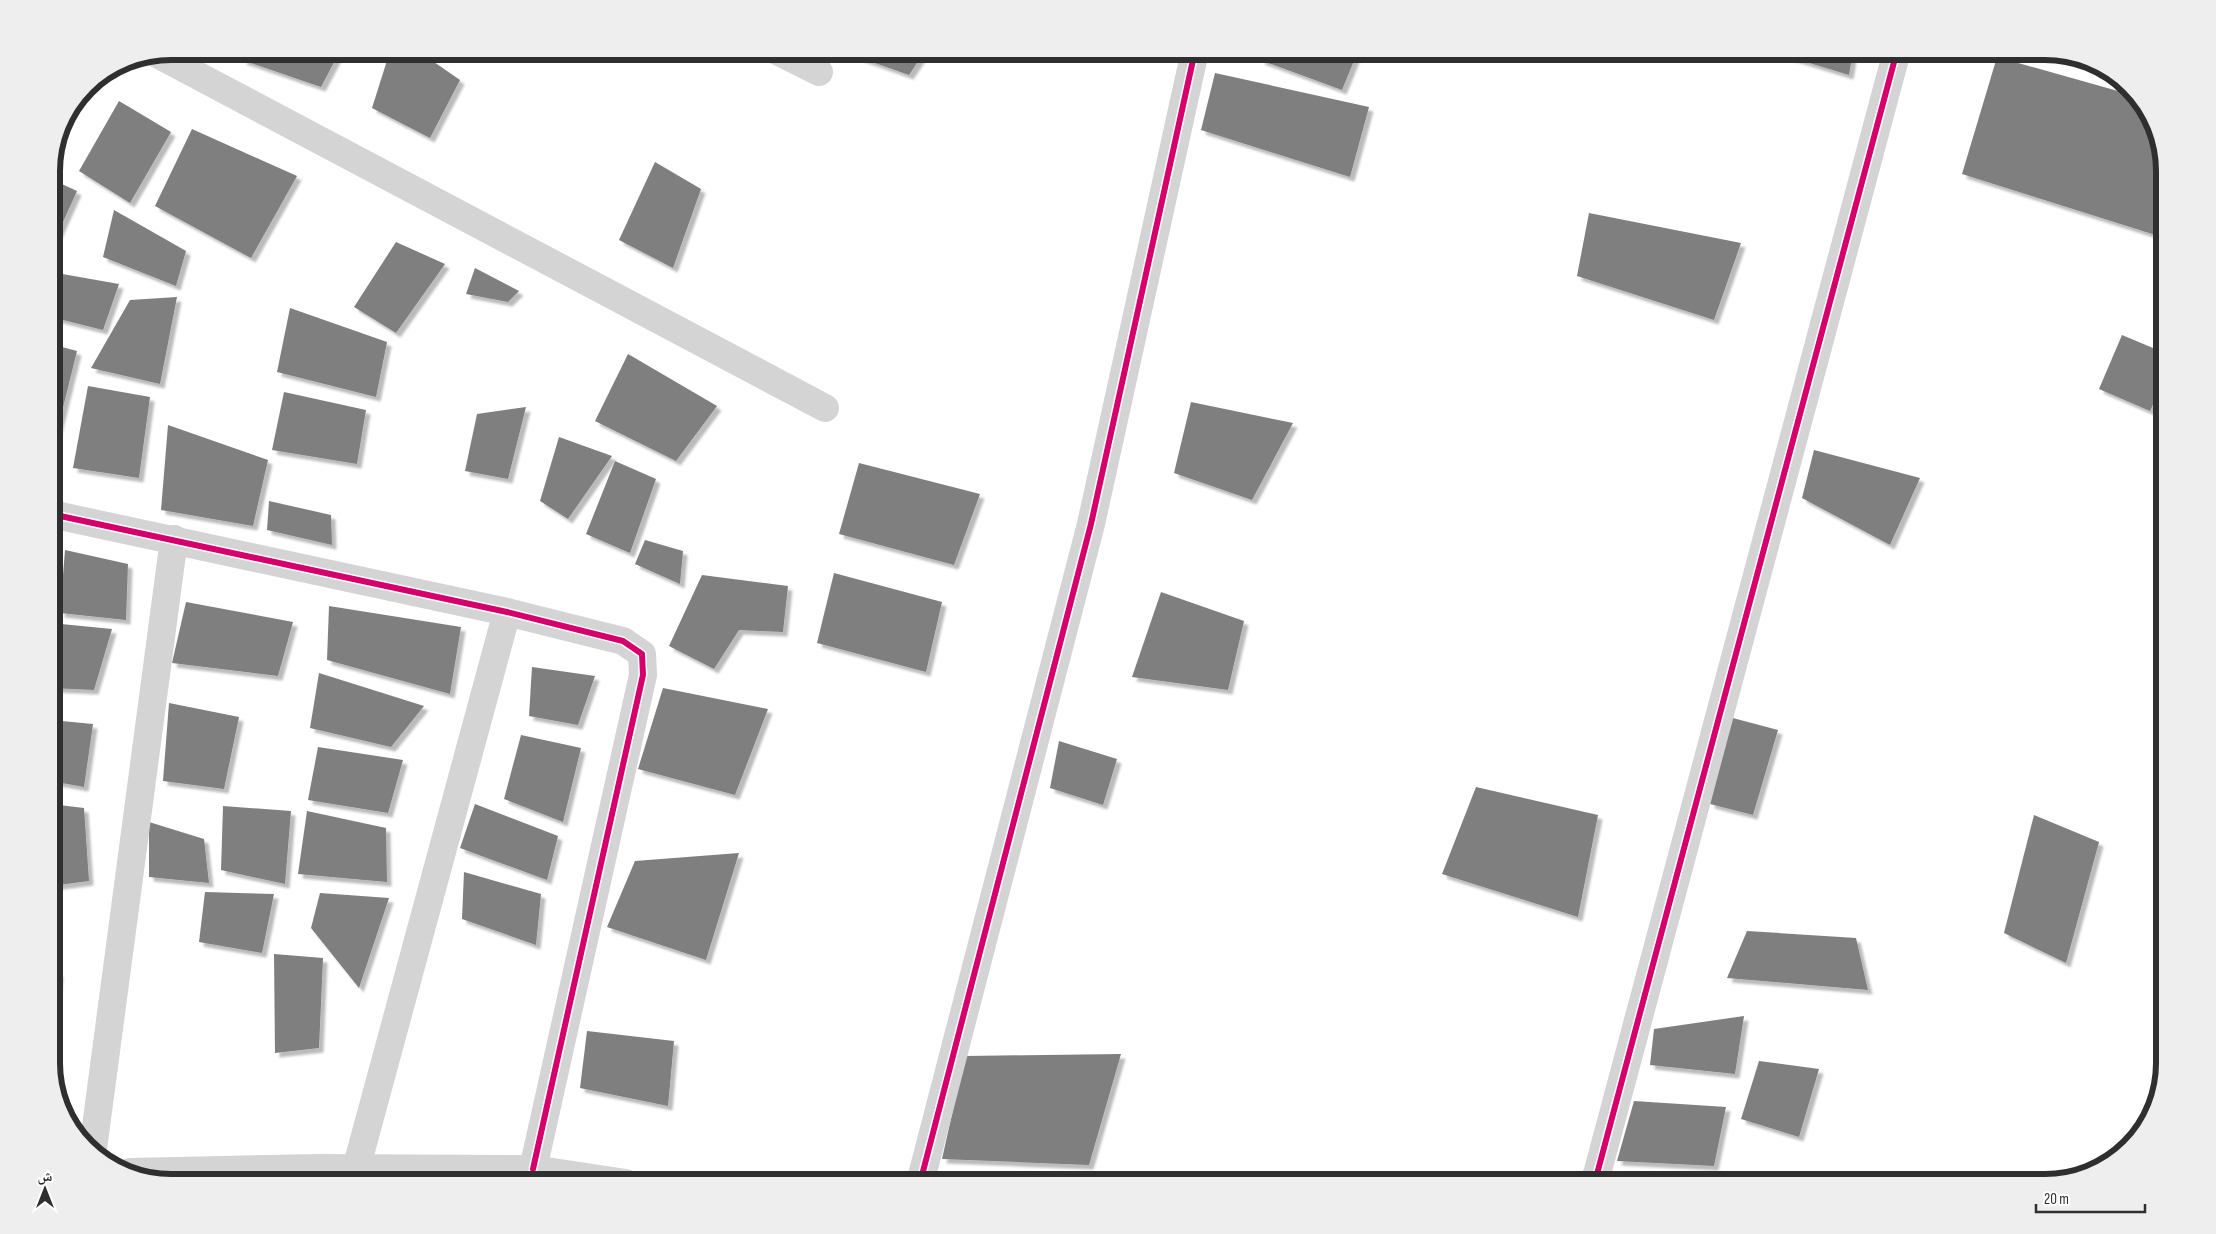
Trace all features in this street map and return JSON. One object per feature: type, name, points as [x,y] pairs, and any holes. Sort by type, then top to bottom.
[{"type":"street","points":[[168,60],[825,408]]},
{"type":"street","points":[[795,60],[818,72]]},
{"type":"street","points":[[922,1174],[1091,524],[1193,60]]},
{"type":"street","points":[[1597,1174],[1895,60]]},
{"type":"street","points":[[60,516],[507,612],[622,641],[642,654],[643,668],[636,704],[533,1169]]},
{"type":"street","points":[[94,1142],[174,539]]},
{"type":"street","points":[[356,1169],[507,612]]},
{"type":"street","points":[[329,1174],[356,1169],[533,1169],[566,1174]]},
{"type":"street","points":[[155,1173],[224,1174]]},
{"type":"building","points":[[242,60],[335,60],[321,87]]},
{"type":"building","points":[[387,60],[431,60],[460,80],[430,138],[372,108]]},
{"type":"building","points":[[866,60],[919,60],[909,75]]},
{"type":"building","points":[[1260,60],[1354,60],[1342,90]]},
{"type":"building","points":[[1800,60],[1852,60],[1849,75]]},
{"type":"building","points":[[1996,60],[2008,60],[2122,92],[2141,116],[2148,129],[2154,150],[2156,164],[2156,235],[1962,174]]},
{"type":"building","points":[[1215,73],[1369,107],[1350,177],[1201,130]]},
{"type":"building","points":[[119,101],[171,132],[130,203],[79,171]]},
{"type":"building","points":[[192,129],[297,176],[251,258],[155,206]]},
{"type":"building","points":[[655,162],[701,189],[673,268],[619,240]]},
{"type":"building","points":[[60,183],[77,191],[60,229]]},
{"type":"building","points":[[114,210],[186,251],[176,286],[103,257]]},
{"type":"building","points":[[1589,213],[1741,243],[1714,320],[1577,276]]},
{"type":"building","points":[[396,242],[445,264],[396,333],[354,307]]},
{"type":"building","points":[[475,268],[519,291],[508,302],[466,294]]},
{"type":"building","points":[[60,274],[119,284],[103,330],[60,319]]},
{"type":"building","points":[[177,297],[160,384],[91,368],[130,300]]},
{"type":"building","points":[[290,308],[387,342],[376,397],[277,372]]},
{"type":"building","points":[[2122,335],[2156,349],[2156,398],[2150,411],[2099,389]]},
{"type":"building","points":[[60,346],[77,351],[60,420]]},
{"type":"building","points":[[628,354],[717,406],[676,461],[595,421]]},
{"type":"building","points":[[88,386],[150,397],[139,478],[73,468]]},
{"type":"building","points":[[284,392],[366,410],[357,464],[272,450]]},
{"type":"building","points":[[1191,402],[1293,423],[1252,500],[1174,473]]},
{"type":"building","points":[[526,407],[508,479],[465,471],[477,414]]},
{"type":"building","points":[[168,425],[268,460],[253,526],[161,510]]},
{"type":"building","points":[[559,437],[612,456],[568,519],[540,501]]},
{"type":"building","points":[[1814,450],[1920,478],[1890,545],[1802,498]]},
{"type":"building","points":[[615,461],[656,479],[630,553],[586,534]]},
{"type":"building","points":[[859,463],[980,494],[954,565],[839,534]]},
{"type":"building","points":[[269,501],[331,515],[332,545],[267,530]]},
{"type":"building","points":[[645,540],[683,551],[680,584],[635,564]]},
{"type":"building","points":[[65,550],[128,564],[126,620],[60,613]]},
{"type":"building","points":[[834,573],[942,602],[926,672],[817,643]]},
{"type":"building","points":[[702,575],[788,586],[783,632],[739,630],[714,669],[669,646]]},
{"type":"building","points":[[1161,592],[1244,621],[1228,690],[1132,677]]},
{"type":"building","points":[[186,602],[293,622],[278,676],[172,663]]},
{"type":"building","points":[[329,606],[461,627],[450,694],[327,660]]},
{"type":"building","points":[[60,624],[112,629],[94,690],[60,688]]},
{"type":"building","points":[[532,667],[595,676],[578,725],[529,716]]},
{"type":"building","points":[[319,673],[424,706],[391,747],[310,728]]},
{"type":"building","points":[[663,688],[768,709],[735,795],[638,769]]},
{"type":"building","points":[[169,703],[239,717],[224,789],[163,781]]},
{"type":"building","points":[[1729,717],[1778,730],[1753,815],[1710,804]]},
{"type":"building","points":[[60,721],[93,724],[84,787],[60,783]]},
{"type":"building","points":[[521,735],[581,748],[563,822],[504,799]]},
{"type":"building","points":[[1059,741],[1117,759],[1103,805],[1050,788]]},
{"type":"building","points":[[318,747],[403,760],[388,813],[308,800]]},
{"type":"building","points":[[1476,787],[1598,815],[1578,917],[1442,874]]},
{"type":"building","points":[[475,804],[558,836],[547,880],[460,848]]},
{"type":"building","points":[[60,805],[84,808],[89,881],[60,885]]},
{"type":"building","points":[[223,806],[291,811],[285,884],[221,870]]},
{"type":"building","points":[[307,811],[386,828],[387,882],[298,874]]},
{"type":"building","points":[[2034,815],[2099,842],[2066,963],[2004,933]]},
{"type":"building","points":[[149,822],[204,839],[209,883],[149,877]]},
{"type":"building","points":[[739,853],[706,960],[607,927],[635,861]]},
{"type":"building","points":[[464,872],[541,894],[536,945],[462,919]]},
{"type":"building","points":[[205,892],[274,894],[262,953],[199,942]]},
{"type":"building","points":[[320,893],[389,898],[359,988],[311,928]]},
{"type":"building","points":[[1747,931],[1856,938],[1868,990],[1727,978]]},
{"type":"building","points":[[274,954],[323,958],[319,1048],[275,1053]]},
{"type":"building","points":[[1744,1016],[1735,1074],[1650,1065],[1654,1029]]},
{"type":"building","points":[[587,1031],[674,1041],[668,1106],[580,1088]]},
{"type":"building","points":[[1121,1054],[1089,1165],[942,1159],[965,1056]]},
{"type":"building","points":[[1759,1061],[1819,1069],[1799,1137],[1741,1119]]},
{"type":"building","points":[[1634,1101],[1726,1107],[1714,1166],[1617,1161]]},
{"type":"cycle path","points":[[922,1174],[1091,524],[1193,60]]},
{"type":"cycle path","points":[[1597,1174],[1895,60]]},
{"type":"cycle path","points":[[60,516],[507,612],[623,641],[642,654],[643,675],[533,1169]]}]
